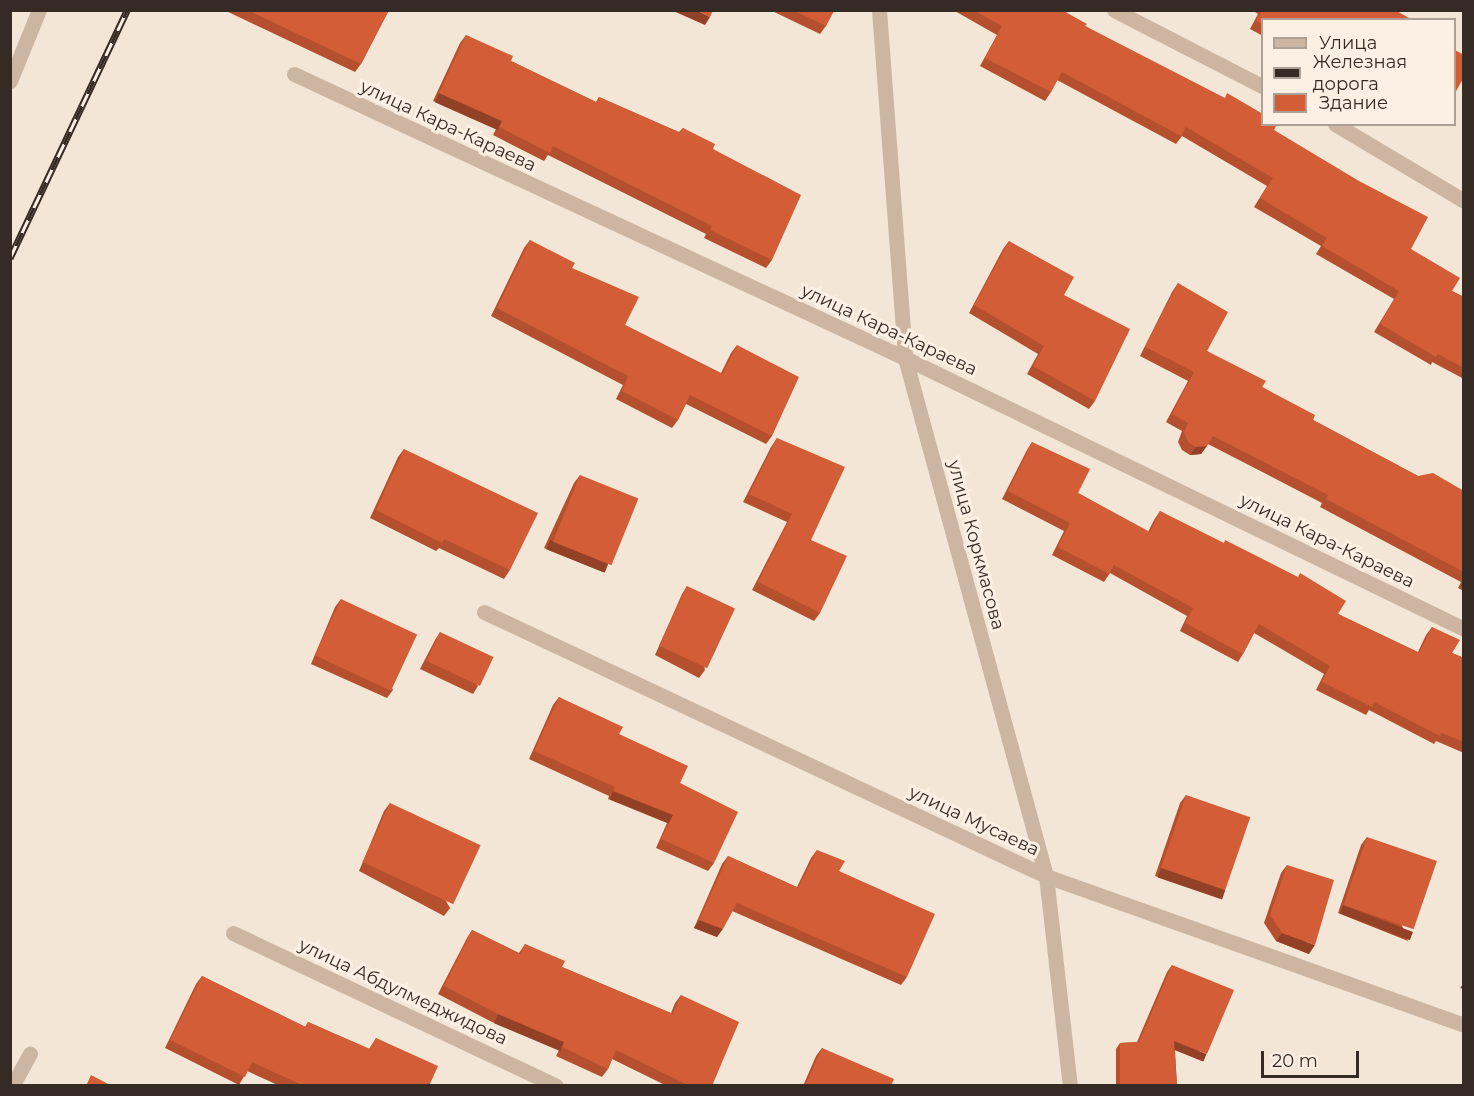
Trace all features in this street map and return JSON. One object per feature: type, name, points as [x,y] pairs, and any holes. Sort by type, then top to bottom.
[{"type":"street","points":[[10,81],[39,10]]},
{"type":"street","name":"улица Коркмасова","points":[[879,10],[905,357],[1046,876],[1070,1086]]},
{"type":"street","points":[[1114,10],[1261,85]]},
{"type":"street","name":"улица Кара-Караева","points":[[294,74],[905,357],[1464,629]]},
{"type":"street","points":[[1338,126],[1464,201]]},
{"type":"street","name":"улица Мусаева","points":[[484,612],[1046,876],[1464,1025]]},
{"type":"street","name":"улица Абдулмеджидова","points":[[232,933],[556,1086]]},
{"type":"street","points":[[12,1086],[30,1054]]},
{"type":"building","points":[[247,10],[389,10],[361,64]]},
{"type":"building","points":[[696,10],[713,10],[710,17]]},
{"type":"building","points":[[793,10],[833,10],[834,11],[826,26]]},
{"type":"building","points":[[973,10],[1062,10],[1087,24],[1085,26],[1225,98],[1227,93],[1261,113],[1261,126],[1276,126],[1274,130],[1359,181],[1428,217],[1411,249],[1460,278],[1452,291],[1464,297],[1464,368],[1438,354],[1436,357],[1380,324],[1399,291],[1322,246],[1327,238],[1260,198],[1273,178],[1186,127],[1181,136],[1062,72],[1051,92],[985,58],[1002,26]]},
{"type":"building","points":[[1262,10],[1395,10],[1409,18],[1261,18],[1261,24],[1256,21]]},
{"type":"building","points":[[466,35],[513,56],[511,61],[596,102],[599,97],[680,133],[683,128],[715,144],[713,149],[801,195],[772,260],[710,230],[712,226],[553,146],[550,153],[499,127],[502,121],[439,93]]},
{"type":"building","points":[[1456,51],[1464,55],[1464,77],[1456,91]]},
{"type":"building","points":[[530,240],[575,263],[572,268],[639,297],[625,325],[722,374],[737,345],[799,377],[772,436],[690,395],[678,420],[622,391],[628,376],[497,308]]},
{"type":"building","points":[[1009,241],[1074,277],[1064,295],[1130,329],[1095,401],[1033,366],[1044,346],[974,305]]},
{"type":"building","points":[[1178,283],[1228,312],[1207,351],[1266,381],[1262,387],[1315,415],[1313,420],[1418,476],[1433,473],[1464,491],[1464,572],[1326,499],[1328,495],[1213,436],[1207,446],[1196,447],[1188,442],[1184,433],[1188,423],[1172,414],[1194,372],[1145,347]]},
{"type":"building","points":[[777,438],[845,467],[811,540],[847,556],[820,613],[758,582],[792,514],[749,494]]},
{"type":"building","points":[[1032,442],[1090,469],[1078,493],[1150,532],[1160,511],[1224,543],[1225,540],[1298,577],[1300,573],[1346,601],[1338,614],[1419,653],[1432,627],[1460,640],[1452,653],[1464,658],[1464,742],[1442,733],[1440,736],[1374,702],[1372,707],[1322,682],[1330,666],[1259,624],[1243,654],[1185,623],[1193,608],[1114,565],[1109,574],[1058,547],[1070,523],[1008,491]]},
{"type":"building","points":[[404,449],[538,513],[510,570],[444,539],[442,543],[376,510]]},
{"type":"building","points":[[580,475],[638,499],[611,565],[553,542]]},
{"type":"building","points":[[687,586],[735,608],[707,668],[659,646]]},
{"type":"building","points":[[341,599],[417,634],[391,691],[315,655]]},
{"type":"building","points":[[440,632],[493,657],[480,686],[426,661]]},
{"type":"building","points":[[559,697],[623,727],[619,734],[688,766],[680,783],[738,812],[714,863],[661,839],[673,815],[613,791],[615,787],[534,751]]},
{"type":"building","points":[[1186,795],[1250,817],[1225,890],[1161,868]]},
{"type":"building","points":[[390,803],[481,845],[453,904],[363,862]]},
{"type":"building","points":[[1367,837],[1437,861],[1414,929],[1344,905]]},
{"type":"building","points":[[817,850],[845,861],[839,871],[935,914],[907,977],[737,903],[723,929],[699,920],[728,856],[798,888]]},
{"type":"building","points":[[1287,865],[1334,880],[1315,945],[1282,933],[1270,915]]},
{"type":"building","points":[[472,930],[520,954],[525,944],[565,961],[562,967],[673,1014],[681,995],[739,1022],[712,1086],[690,1086],[616,1050],[608,1069],[562,1047],[564,1042],[498,1014],[444,986]]},
{"type":"building","points":[[1172,965],[1234,990],[1207,1054],[1174,1041],[1177,1086],[1120,1086],[1120,1043],[1139,1042]]},
{"type":"building","points":[[202,976],[306,1027],[308,1022],[370,1049],[376,1038],[438,1066],[429,1086],[304,1086],[252,1062],[245,1077],[170,1040]]},
{"type":"building","points":[[822,1048],[894,1079],[891,1086],[805,1086]]},
{"type":"building","points":[[91,1075],[112,1086],[86,1086]]},
{"type":"railway","points":[[10,258],[127,10]]}]
